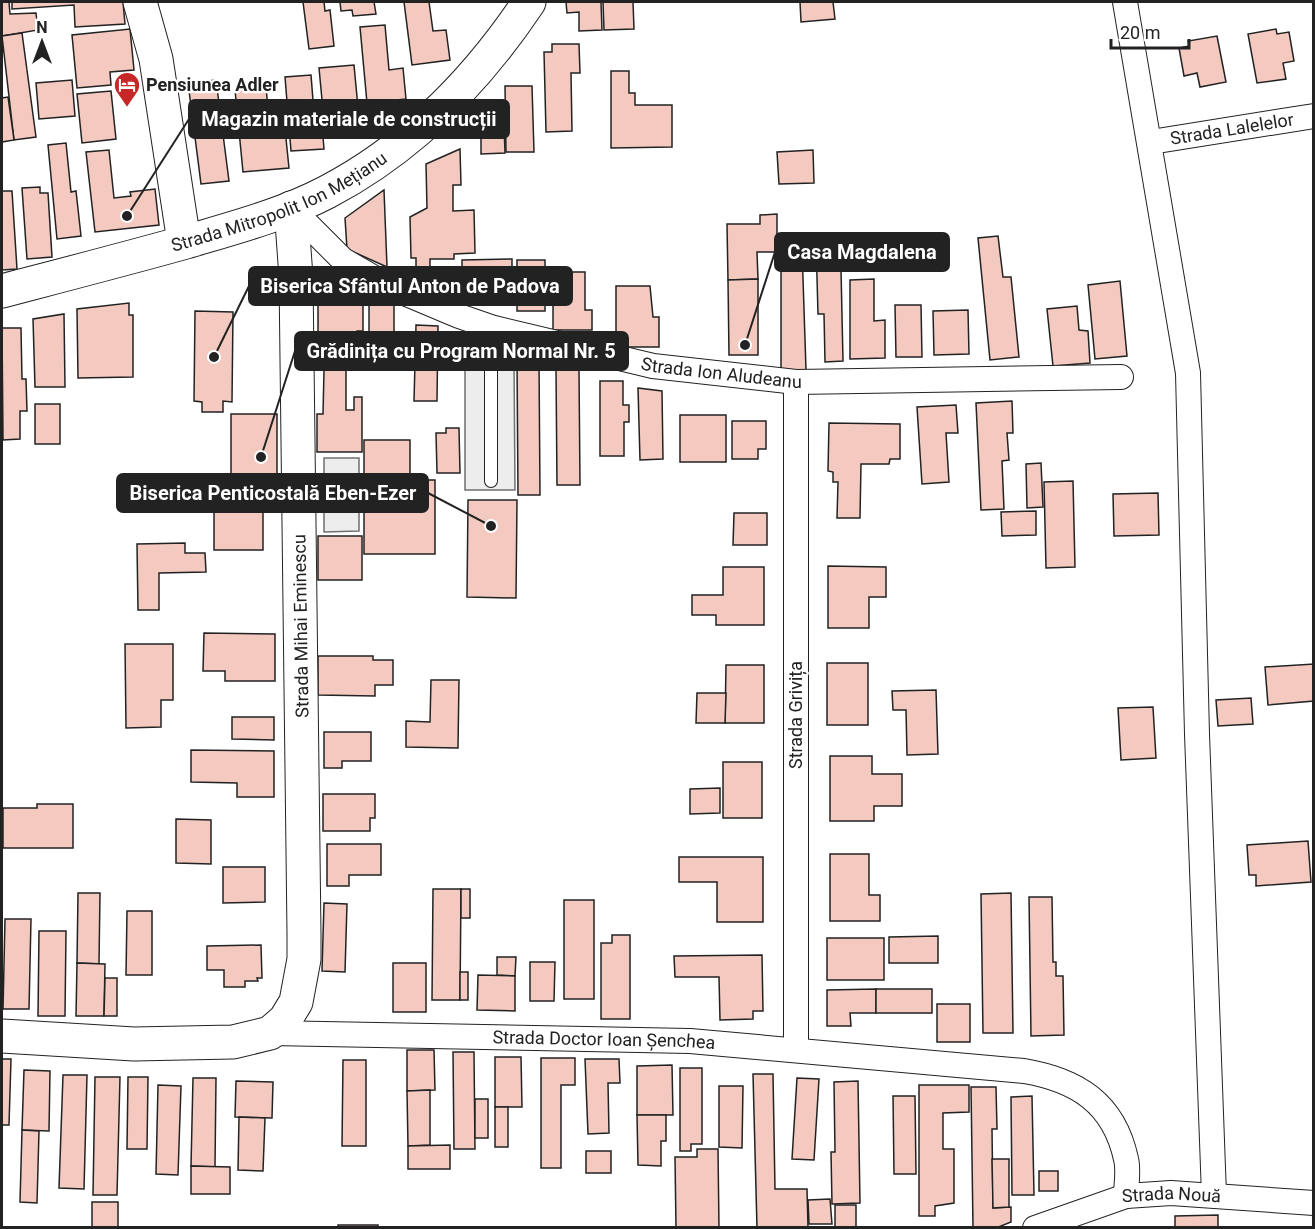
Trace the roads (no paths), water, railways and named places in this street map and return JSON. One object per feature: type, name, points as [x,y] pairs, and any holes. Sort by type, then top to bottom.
[{"type":"main road","points":[[140,2],[162,91],[184,242]]},
{"type":"main road","name":"Strada Mitropolit Ion Mețianu","points":[[2,291],[132,258],[291,208],[328,192],[418,130],[452,100],[478,71],[529,2]]},
{"type":"main road","name":"Strada Mihai Eminescu","points":[[270,1033],[285,1020],[296,1002],[304,959],[300,471],[296,277],[291,208]]},
{"type":"main road","name":"Strada Doctor Ioan Șenchea","points":[[2,1036],[193,1045],[232,1042],[270,1033]]},
{"type":"street","points":[[1125,2],[1151,142],[1188,373],[1197,734],[1214,1195]]},
{"type":"street","name":"Strada Lalelelor","points":[[1151,142],[1314,116]]},
{"type":"street","name":"Strada Ion Aludeanu","points":[[291,208],[343,260],[390,287],[494,328],[653,366],[796,382],[1121,377]]},
{"type":"street","name":"Strada Grivița","points":[[796,382],[796,1049]]},
{"type":"street","name":"Strada Doctor Ioan Șenchea","points":[[270,1033],[690,1041],[796,1049],[1024,1071],[1053,1076],[1077,1086],[1100,1106],[1115,1125],[1127,1160],[1126,1196]]},
{"type":"street","name":"Strada Nouă","points":[[1035,1227],[1126,1196],[1171,1193],[1314,1203]]},
{"type":"lane","points":[[491,481],[491,353],[494,328]]},
{"type":"place","name":"Pensiunea Adler","points":[[127,108]]},
{"type":"place","name":"Magazin materiale de construcții","points":[[127,216]]},
{"type":"place","name":"Casa Magdalena","points":[[745,345]]},
{"type":"place","name":"Biserica Sfântul Anton de Padova","points":[[214,357]]},
{"type":"place","name":"Grădinița cu Program Normal Nr. 5","points":[[261,457]]},
{"type":"place","name":"Biserica Penticostală Eben-Ezer","points":[[491,526]]}]
